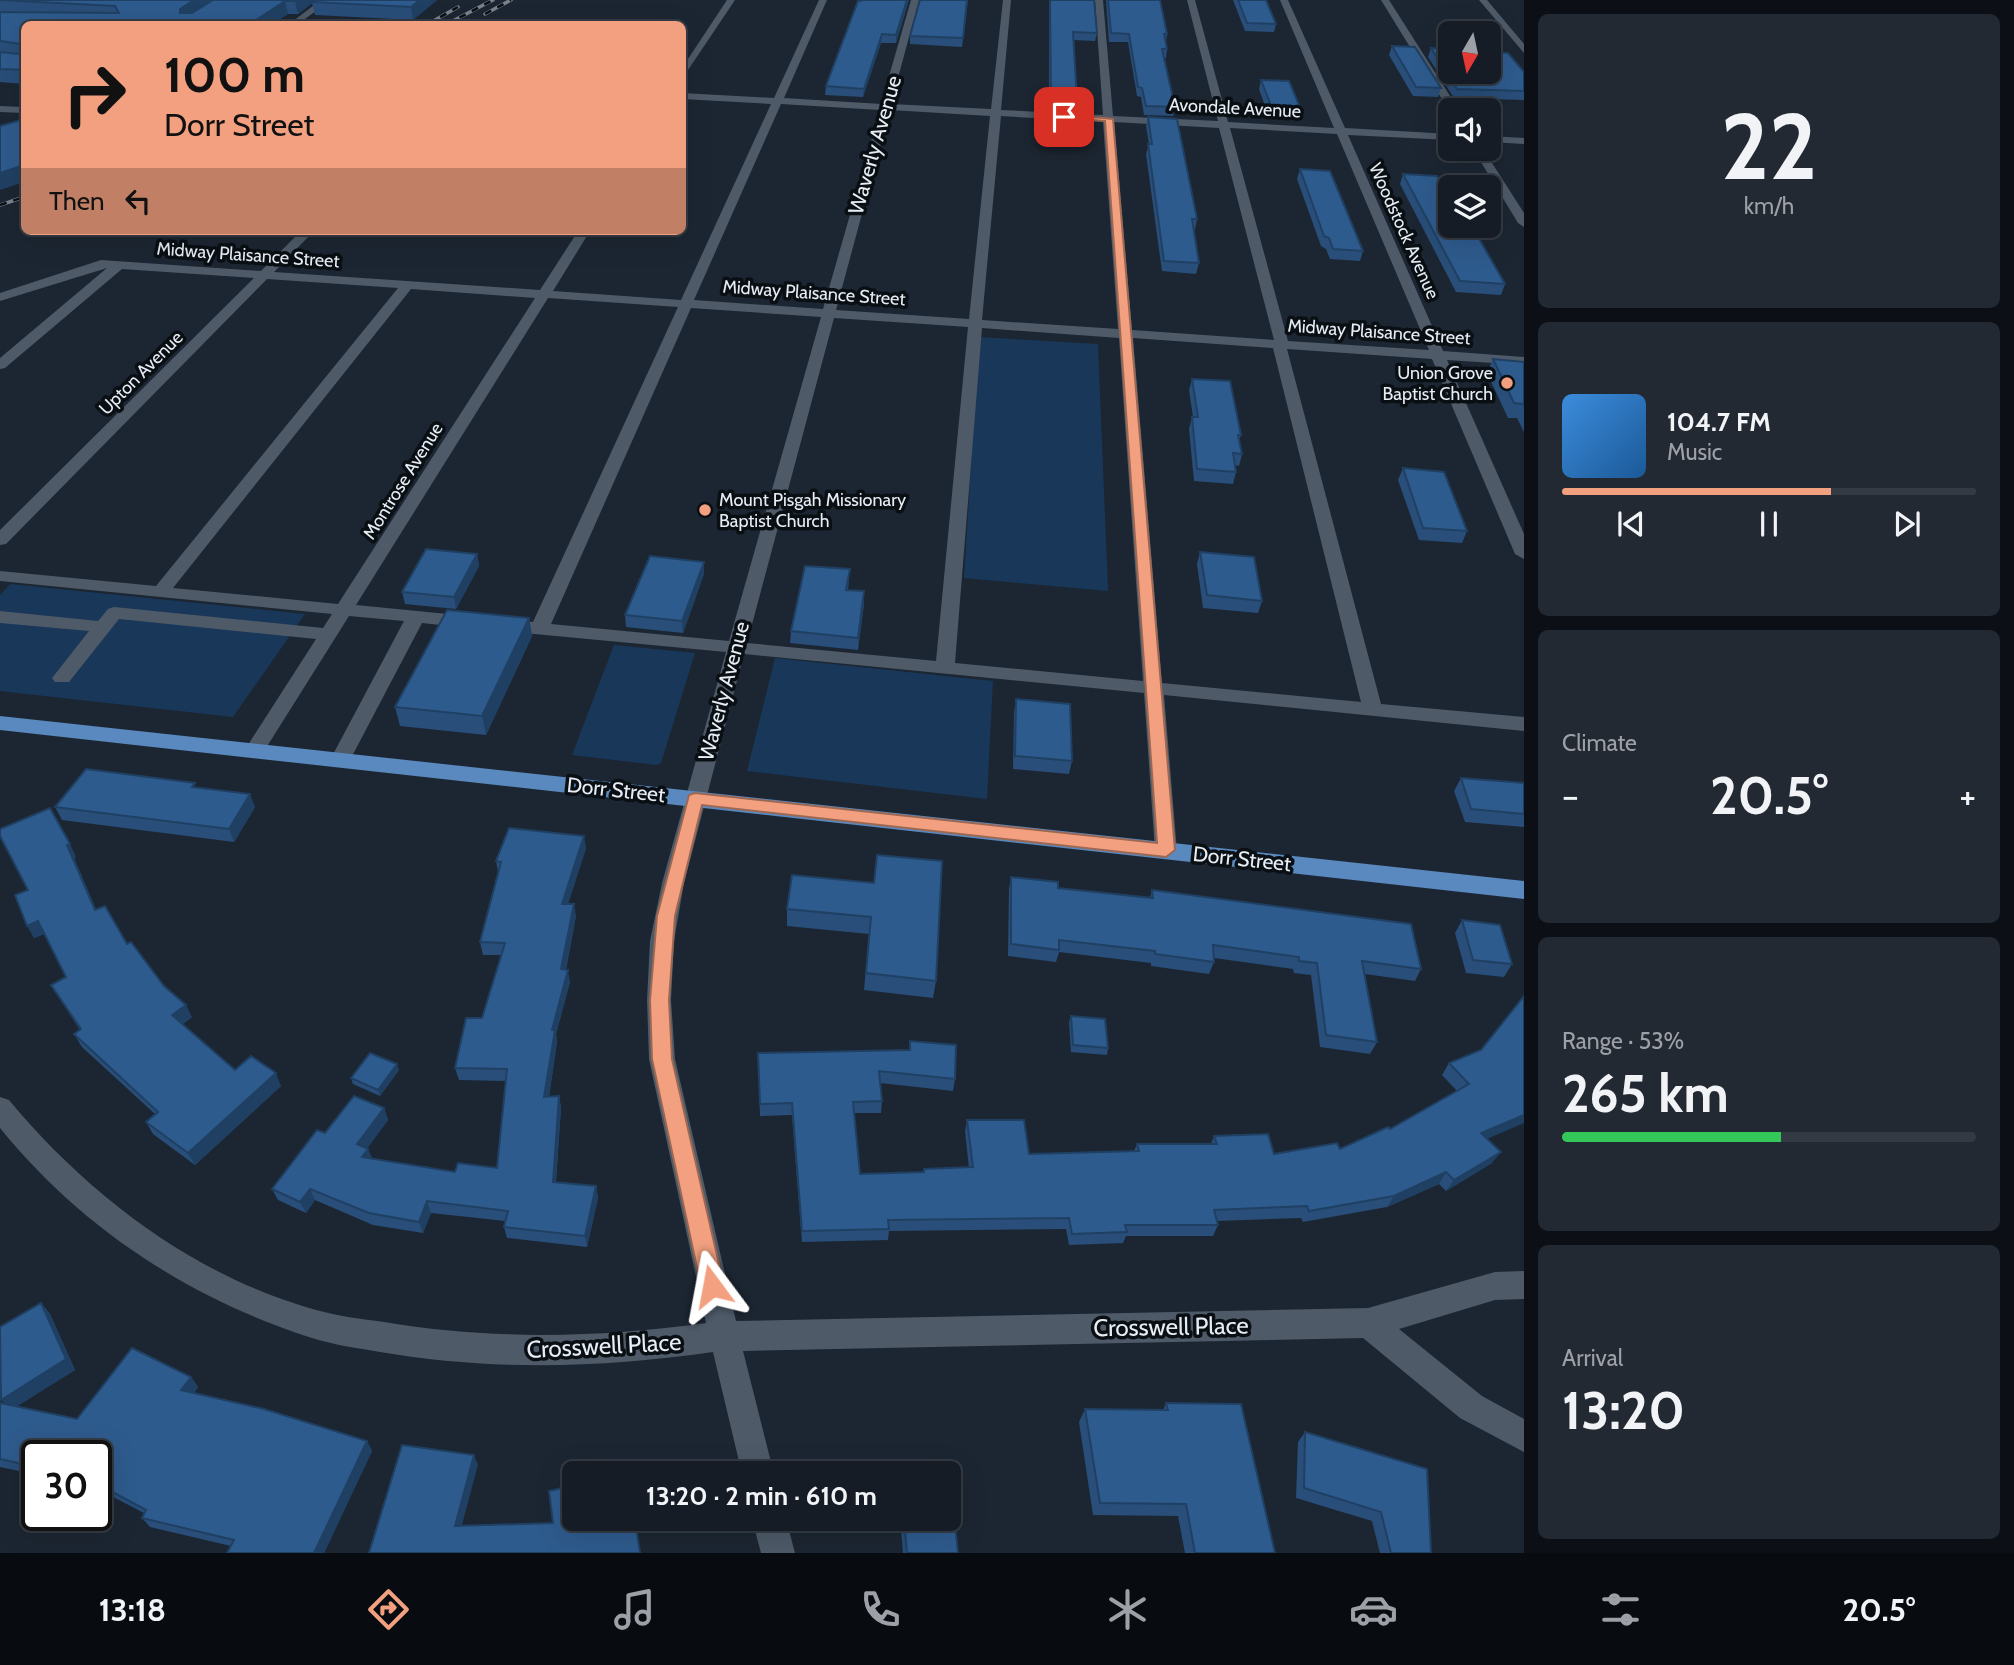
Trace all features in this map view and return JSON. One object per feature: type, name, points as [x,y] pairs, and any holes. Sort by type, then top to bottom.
[{"type":"main road","name":"Dorr Street","points":[[0,723],[1524,890]]},
{"type":"street","points":[[297,21],[327,0]]},
{"type":"street","points":[[686,70],[731,0]]},
{"type":"street","points":[[540,628],[823,0]]},
{"type":"street","name":"Waverly Avenue","points":[[755,1461],[662,1059],[659,1000],[662,941],[673,883],[695,799],[915,0]]},
{"type":"street","points":[[946,667],[975,324],[1007,0]]},
{"type":"street","points":[[1099,0],[1166,850]]},
{"type":"street","points":[[1191,0],[1373,710]]},
{"type":"street","name":"Woodstock Avenue","points":[[1284,0],[1524,554]]},
{"type":"street","points":[[1385,0],[1446,98]]},
{"type":"street","points":[[1483,0],[1524,50]]},
{"type":"street","name":"Avondale Avenue","points":[[686,96],[1438,136]]},
{"type":"street","points":[[0,109],[21,110]]},
{"type":"street","points":[[1501,140],[1524,141]]},
{"type":"street","points":[[1485,161],[1524,223]]},
{"type":"street","name":"Upton Avenue","points":[[0,540],[304,235]]},
{"type":"street","name":"Montrose Avenue","points":[[254,751],[581,235]]},
{"type":"street","name":"Midway Plaisance Street","points":[[0,297],[101,264],[1524,361]]},
{"type":"street","points":[[0,365],[120,265]]},
{"type":"street","points":[[160,592],[407,285]]},
{"type":"street","points":[[0,576],[1524,724]]},
{"type":"street","points":[[62,678],[114,613],[328,634]]},
{"type":"street","points":[[0,617],[102,627]]},
{"type":"street","points":[[341,760],[416,617]]},
{"type":"street","name":"Crosswell Place","points":[[0,1108],[74,1190],[121,1227],[175,1262],[238,1296],[315,1325],[389,1339],[462,1348],[530,1351],[664,1346],[724,1336],[1368,1323],[1494,1286],[1524,1285]]},
{"type":"street","points":[[1368,1323],[1471,1407],[1524,1436]]},
{"type":"street","points":[[772,1531],[778,1553]]},
{"type":"shaded area","points":[[979,337],[1098,344],[1108,591],[964,578]]},
{"type":"shaded area","points":[[10,584],[305,614],[233,717],[0,691],[0,595]]},
{"type":"shaded area","points":[[614,645],[695,653],[661,763],[657,765],[572,755]]},
{"type":"shaded area","points":[[775,658],[993,681],[987,799],[747,771]]},
{"type":"building","points":[[0,0],[194,0],[180,9],[180,13],[192,13],[213,0],[297,0],[285,1],[255,21],[21,21],[21,44],[0,41],[0,12],[119,13],[115,6]]},
{"type":"building","points":[[420,0],[411,7],[312,2]]},
{"type":"building","points":[[907,0],[896,35],[882,34],[864,89],[826,86],[858,1]]},
{"type":"building","points":[[920,0],[967,0],[963,38],[910,36]]},
{"type":"building","points":[[1050,0],[1094,0],[1097,33],[1073,32],[1077,99],[1051,97]]},
{"type":"building","points":[[1108,0],[1160,0],[1167,34],[1164,34],[1167,49],[1162,49],[1175,107],[1146,106],[1142,88],[1138,87],[1129,34],[1111,33]]},
{"type":"building","points":[[1238,0],[1266,0],[1276,24],[1247,23]]},
{"type":"building","points":[[1392,46],[1415,47],[1441,88],[1416,87]]},
{"type":"building","points":[[1431,48],[1438,49],[1438,59]]},
{"type":"building","points":[[0,52],[21,52],[21,70],[0,69]]},
{"type":"building","points":[[1502,53],[1508,53],[1524,72],[1524,91],[1457,89],[1454,84],[1502,84]]},
{"type":"building","points":[[1261,80],[1289,81],[1301,110],[1272,108]]},
{"type":"building","points":[[1148,117],[1177,119],[1197,219],[1192,219],[1199,263],[1164,261],[1148,144],[1152,144]]},
{"type":"building","points":[[21,120],[21,166],[0,173],[0,126]]},
{"type":"building","points":[[1300,169],[1330,171],[1363,251],[1333,249],[1329,238],[1324,236]]},
{"type":"building","points":[[1403,174],[1437,176],[1438,238],[1479,238],[1505,284],[1460,281]]},
{"type":"building","points":[[1493,359],[1524,362],[1524,405],[1514,403]]},
{"type":"building","points":[[1192,379],[1230,381],[1241,435],[1238,435],[1242,454],[1233,453],[1236,472],[1197,469],[1192,417],[1198,417]]},
{"type":"building","points":[[1403,468],[1444,472],[1467,531],[1423,528]]},
{"type":"building","points":[[426,549],[477,554],[454,597],[402,592]]},
{"type":"building","points":[[1200,552],[1254,557],[1262,601],[1207,595]]},
{"type":"building","points":[[650,556],[704,562],[682,621],[625,615]]},
{"type":"building","points":[[805,566],[850,569],[846,590],[864,591],[858,638],[791,631]]},
{"type":"building","points":[[447,610],[529,618],[482,716],[395,707]]},
{"type":"building","points":[[1016,699],[1070,704],[1072,761],[1015,756]]},
{"type":"building","points":[[86,769],[195,783],[192,787],[250,794],[229,829],[55,807]]},
{"type":"building","points":[[1461,778],[1524,783],[1524,814],[1471,809]]},
{"type":"building","points":[[50,808],[70,844],[67,845],[95,910],[105,906],[127,944],[131,942],[164,986],[186,1005],[172,1015],[235,1070],[251,1056],[276,1073],[188,1153],[146,1122],[158,1112],[74,1034],[81,1029],[51,985],[66,977],[38,921],[27,926],[15,895],[28,890],[0,836],[0,829]]},
{"type":"building","points":[[509,828],[584,836],[562,904],[574,904],[561,969],[568,970],[552,1030],[555,1030],[544,1097],[559,1096],[553,1182],[596,1186],[585,1236],[504,1227],[508,1211],[427,1201],[419,1222],[369,1213],[310,1189],[300,1202],[272,1189],[317,1130],[325,1133],[354,1096],[384,1108],[357,1144],[368,1149],[362,1157],[455,1172],[458,1163],[497,1168],[507,1069],[455,1068],[466,1018],[482,1018],[505,943],[480,942],[501,862],[496,861]]},
{"type":"building","points":[[877,855],[942,861],[936,981],[866,973],[871,917],[787,909],[792,875],[874,883]]},
{"type":"building","points":[[1011,877],[1058,882],[1058,888],[1153,898],[1152,890],[1411,924],[1421,969],[1362,961],[1377,1042],[1326,1035],[1317,963],[1299,961],[1299,957],[1213,945],[1214,962],[1155,954],[1155,951],[1059,940],[1059,950],[1011,944]]},
{"type":"building","points":[[1462,920],[1500,925],[1512,964],[1473,960]]},
{"type":"building","points":[[1524,996],[1524,1115],[1481,1133],[1501,1152],[1454,1180],[1446,1172],[1394,1196],[1309,1211],[1307,1206],[1214,1210],[1218,1225],[1125,1225],[1127,1232],[1072,1234],[1069,1218],[888,1220],[889,1229],[802,1231],[792,1103],[760,1104],[758,1053],[910,1050],[910,1041],[956,1045],[955,1079],[879,1071],[882,1101],[853,1102],[860,1174],[973,1167],[967,1120],[1024,1120],[1029,1154],[1139,1151],[1137,1144],[1217,1144],[1214,1136],[1268,1134],[1274,1154],[1337,1143],[1340,1149],[1388,1127],[1390,1129],[1469,1084],[1449,1063],[1481,1050]]},
{"type":"building","points":[[1071,1016],[1105,1019],[1108,1048],[1073,1045]]},
{"type":"building","points":[[370,1053],[397,1064],[378,1090],[351,1078]]},
{"type":"building","points":[[41,1303],[66,1359],[1,1400],[0,1327]]},
{"type":"building","points":[[132,1348],[191,1377],[181,1390],[264,1409],[367,1441],[314,1553],[227,1553],[234,1540],[142,1518],[146,1510],[112,1492],[112,1440],[21,1440],[21,1464],[0,1459],[0,1403],[77,1419]]},
{"type":"building","points":[[1166,1403],[1241,1404],[1275,1553],[1195,1553],[1186,1504],[1100,1503],[1085,1409],[1168,1410]]},
{"type":"building","points":[[1305,1432],[1427,1469],[1431,1553],[1391,1553],[1381,1512],[1304,1488]]},
{"type":"building","points":[[402,1445],[474,1455],[455,1526],[553,1523],[549,1491],[562,1488],[562,1531],[637,1531],[640,1553],[369,1553]]},
{"type":"building","points":[[905,1531],[956,1531],[958,1553],[907,1553]]},
{"type":"railway","points":[[453,21],[493,0]]},
{"type":"railway","points":[[485,14],[511,0]]},
{"type":"railway","points":[[433,21],[458,7]]},
{"type":"railway","points":[[0,205],[21,198]]},
{"type":"place","name":"Union Grove Baptist Church","points":[[1507,383]]},
{"type":"place","name":"Mount Pisgah Missionary Baptist Church","points":[[705,510]]},
{"type":"route","points":[[712,1286],[662,1059],[659,1000],[666,916],[695,799],[1166,850],[1109,119],[1064,117]]}]
